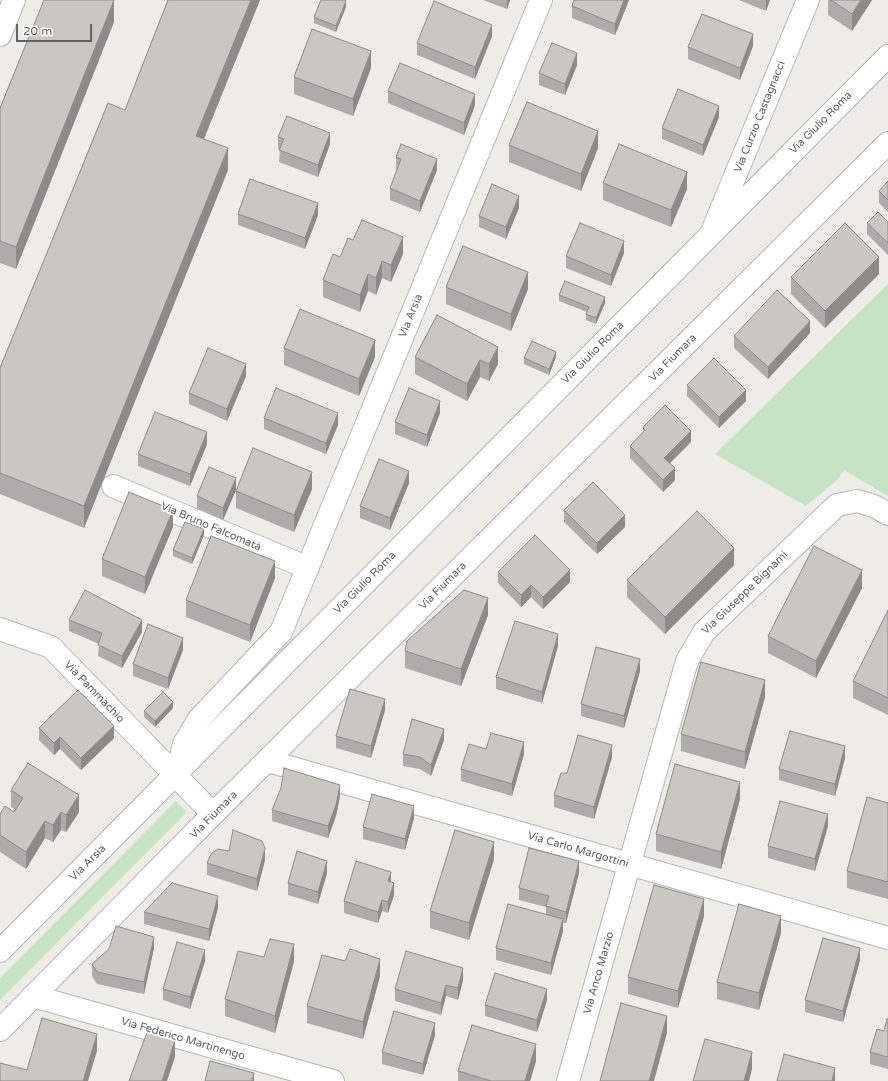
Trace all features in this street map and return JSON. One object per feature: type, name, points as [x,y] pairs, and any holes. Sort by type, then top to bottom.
[{"type":"street","points":[[0,35],[14,0]]},
{"type":"street","name":"Via Arsia","points":[[176,774],[184,744],[199,718],[281,632],[541,0]]},
{"type":"street","name":"Via Curzio Castagnacci","points":[[711,234],[808,0]]},
{"type":"street","name":"Via Giulio Roma","points":[[298,651],[888,56]]},
{"type":"street","name":"Via Fiumara","points":[[0,1030],[213,814],[268,762],[888,143]]},
{"type":"street","name":"Via Bruno Falcomatà","points":[[113,486],[308,568]]},
{"type":"street","name":"Via Giuseppe Bignami","points":[[630,864],[687,661],[704,632],[838,505],[857,501],[874,506],[888,514]]},
{"type":"street","name":"Via Pammachio","points":[[0,629],[51,647],[176,774],[213,814]]},
{"type":"street","points":[[281,632],[298,651]]},
{"type":"street","name":"Via Arsia","points":[[0,951],[298,651]]},
{"type":"street","name":"Via Carlo Margottini","points":[[268,762],[888,938]]},
{"type":"street","name":"Via Anco Marzio","points":[[568,1081],[630,864]]},
{"type":"street","name":"Via Federico Martinengo","points":[[33,996],[333,1081]]},
{"type":"green space","points":[[888,284],[888,496],[844,470],[837,480],[806,506],[715,454]]},
{"type":"green space","points":[[176,801],[187,812],[0,1000],[0,978]]},
{"type":"building","points":[[44,0],[114,0],[16,247],[0,241],[0,108]]},
{"type":"building","points":[[168,0],[251,0],[196,136],[228,148],[84,506],[0,473],[0,368],[108,103],[125,110]]},
{"type":"building","points":[[321,0],[346,1],[336,26],[314,17]]},
{"type":"building","points":[[574,0],[624,0],[615,24],[572,6]]},
{"type":"building","points":[[831,0],[861,0],[852,14]]},
{"type":"building","points":[[434,1],[492,25],[475,67],[417,43]]},
{"type":"building","points":[[702,14],[753,34],[740,68],[688,47]]},
{"type":"building","points":[[312,29],[371,51],[353,99],[294,77]]},
{"type":"building","points":[[552,43],[577,53],[565,84],[539,73]]},
{"type":"building","points":[[400,63],[475,94],[464,123],[388,91]]},
{"type":"building","points":[[678,89],[719,106],[703,145],[662,128]]},
{"type":"building","points":[[527,102],[598,131],[581,174],[509,145]]},
{"type":"building","points":[[287,116],[330,133],[318,165],[279,150],[284,139],[278,137]]},
{"type":"building","points":[[401,144],[437,159],[420,201],[390,188],[401,159],[396,157]]},
{"type":"building","points":[[619,144],[687,172],[671,210],[603,183]]},
{"type":"building","points":[[250,179],[318,203],[305,238],[238,214]]},
{"type":"building","points":[[888,181],[888,200],[879,191]]},
{"type":"building","points":[[492,184],[519,196],[506,227],[479,216]]},
{"type":"building","points":[[878,212],[888,222],[888,243],[867,223]]},
{"type":"building","points":[[362,220],[403,237],[391,265],[382,261],[376,278],[368,274],[360,295],[323,280],[333,254],[340,257],[348,238],[353,240]]},
{"type":"building","points":[[580,223],[624,241],[611,275],[566,256]]},
{"type":"building","points":[[845,223],[879,257],[825,311],[791,277]]},
{"type":"building","points":[[463,246],[528,272],[511,314],[446,287]]},
{"type":"building","points":[[565,281],[605,297],[596,318],[586,314],[589,307],[559,295]]},
{"type":"building","points":[[777,290],[810,321],[768,367],[734,336]]},
{"type":"building","points":[[300,309],[375,340],[359,379],[284,348]]},
{"type":"building","points":[[437,315],[498,347],[489,364],[480,360],[467,384],[415,357]]},
{"type":"building","points":[[532,341],[556,352],[549,369],[524,358]]},
{"type":"building","points":[[208,348],[246,364],[227,409],[189,393]]},
{"type":"building","points":[[714,358],[746,390],[719,417],[687,385]]},
{"type":"building","points":[[276,388],[338,413],[326,443],[264,418]]},
{"type":"building","points":[[409,388],[440,401],[427,435],[395,422]]},
{"type":"building","points":[[665,405],[691,431],[664,458],[675,468],[663,480],[630,446],[645,430],[643,427]]},
{"type":"building","points":[[155,412],[207,432],[190,474],[138,454]]},
{"type":"building","points":[[253,448],[312,472],[294,515],[236,491]]},
{"type":"building","points":[[379,459],[409,471],[390,518],[360,506]]},
{"type":"building","points":[[209,467],[236,478],[223,508],[197,496]]},
{"type":"building","points":[[593,482],[625,515],[597,543],[564,510]]},
{"type":"building","points":[[129,492],[173,510],[145,577],[102,559]]},
{"type":"building","points":[[697,511],[734,548],[665,617],[627,580]]},
{"type":"building","points":[[185,522],[204,529],[192,558],[173,550]]},
{"type":"building","points":[[535,535],[570,570],[543,597],[531,585],[521,595],[498,572]]},
{"type":"building","points":[[211,536],[275,561],[250,625],[186,600]]},
{"type":"building","points":[[814,546],[862,570],[816,661],[768,636]]},
{"type":"building","points":[[85,590],[142,620],[122,656],[98,645],[102,633],[69,620]]},
{"type":"building","points":[[464,590],[488,598],[461,669],[405,651],[407,641]]},
{"type":"building","points":[[888,610],[888,698],[853,681]]},
{"type":"building","points":[[515,621],[558,634],[542,692],[496,677]]},
{"type":"building","points":[[148,624],[183,638],[168,678],[133,664]]},
{"type":"building","points":[[596,647],[640,659],[624,716],[581,704]]},
{"type":"building","points":[[701,662],[765,680],[745,752],[681,734]]},
{"type":"building","points":[[350,689],[385,699],[371,746],[336,736]]},
{"type":"building","points":[[78,690],[114,726],[81,758],[60,737],[54,743],[39,728]]},
{"type":"building","points":[[163,692],[173,702],[155,721],[144,711]]},
{"type":"building","points":[[412,719],[444,729],[431,765],[420,757],[403,754]]},
{"type":"building","points":[[790,731],[845,746],[835,784],[779,769]]},
{"type":"building","points":[[491,733],[524,742],[512,784],[461,769],[469,744],[486,749]]},
{"type":"building","points":[[578,735],[612,745],[594,807],[554,795],[561,773],[567,773]]},
{"type":"building","points":[[28,763],[79,795],[66,815],[61,812],[53,825],[45,821],[26,852],[0,835],[0,814],[5,806],[14,812],[23,798],[11,790]]},
{"type":"building","points":[[675,764],[740,782],[721,852],[656,834]]},
{"type":"building","points":[[284,768],[340,785],[336,805],[328,826],[272,810],[281,788]]},
{"type":"building","points":[[372,794],[414,806],[405,839],[363,827]]},
{"type":"building","points":[[867,797],[888,803],[888,882],[847,871]]},
{"type":"building","points":[[780,801],[828,814],[815,859],[768,846]]},
{"type":"building","points":[[233,830],[262,841],[265,848],[257,879],[207,863],[211,854],[218,849],[229,851]]},
{"type":"building","points":[[455,830],[494,842],[469,923],[430,911]]},
{"type":"building","points":[[529,848],[579,861],[566,912],[546,906],[549,896],[519,888]]},
{"type":"building","points":[[297,851],[327,861],[318,892],[288,883]]},
{"type":"building","points":[[356,861],[391,872],[388,881],[394,883],[388,902],[382,900],[378,912],[344,901]]},
{"type":"building","points":[[172,883],[218,896],[209,929],[144,912]]},
{"type":"building","points":[[654,885],[704,899],[678,991],[628,977]]},
{"type":"building","points":[[508,904],[563,919],[551,963],[496,948]]},
{"type":"building","points":[[739,904],[781,916],[759,993],[717,982]]},
{"type":"building","points":[[116,926],[154,937],[144,982],[97,972],[92,964],[109,949]]},
{"type":"building","points":[[823,938],[860,948],[843,1011],[805,1000]]},
{"type":"building","points":[[270,939],[294,944],[275,1016],[225,999],[238,951],[264,957]]},
{"type":"building","points":[[177,942],[205,950],[190,997],[163,989]]},
{"type":"building","points":[[350,949],[380,959],[363,1022],[307,1006],[322,955],[345,961]]},
{"type":"building","points":[[406,951],[463,968],[458,988],[446,985],[441,1003],[395,989]]},
{"type":"building","points":[[495,973],[547,989],[537,1020],[485,1005]]},
{"type":"building","points":[[621,1003],[667,1016],[649,1081],[600,1081]]},
{"type":"building","points":[[394,1011],[435,1023],[423,1064],[382,1052]]},
{"type":"building","points":[[42,1018],[97,1034],[83,1081],[0,1081],[0,1063],[27,1070]]},
{"type":"building","points":[[887,1019],[888,1057],[870,1052],[877,1029],[884,1031]]},
{"type":"building","points":[[472,1025],[536,1044],[525,1081],[491,1081],[458,1071]]},
{"type":"building","points":[[149,1027],[175,1040],[162,1081],[129,1081]]},
{"type":"building","points":[[705,1039],[752,1052],[744,1081],[693,1081]]},
{"type":"building","points":[[784,1054],[835,1068],[832,1081],[777,1081]]},
{"type":"building","points":[[210,1061],[254,1073],[252,1081],[205,1081]]}]
